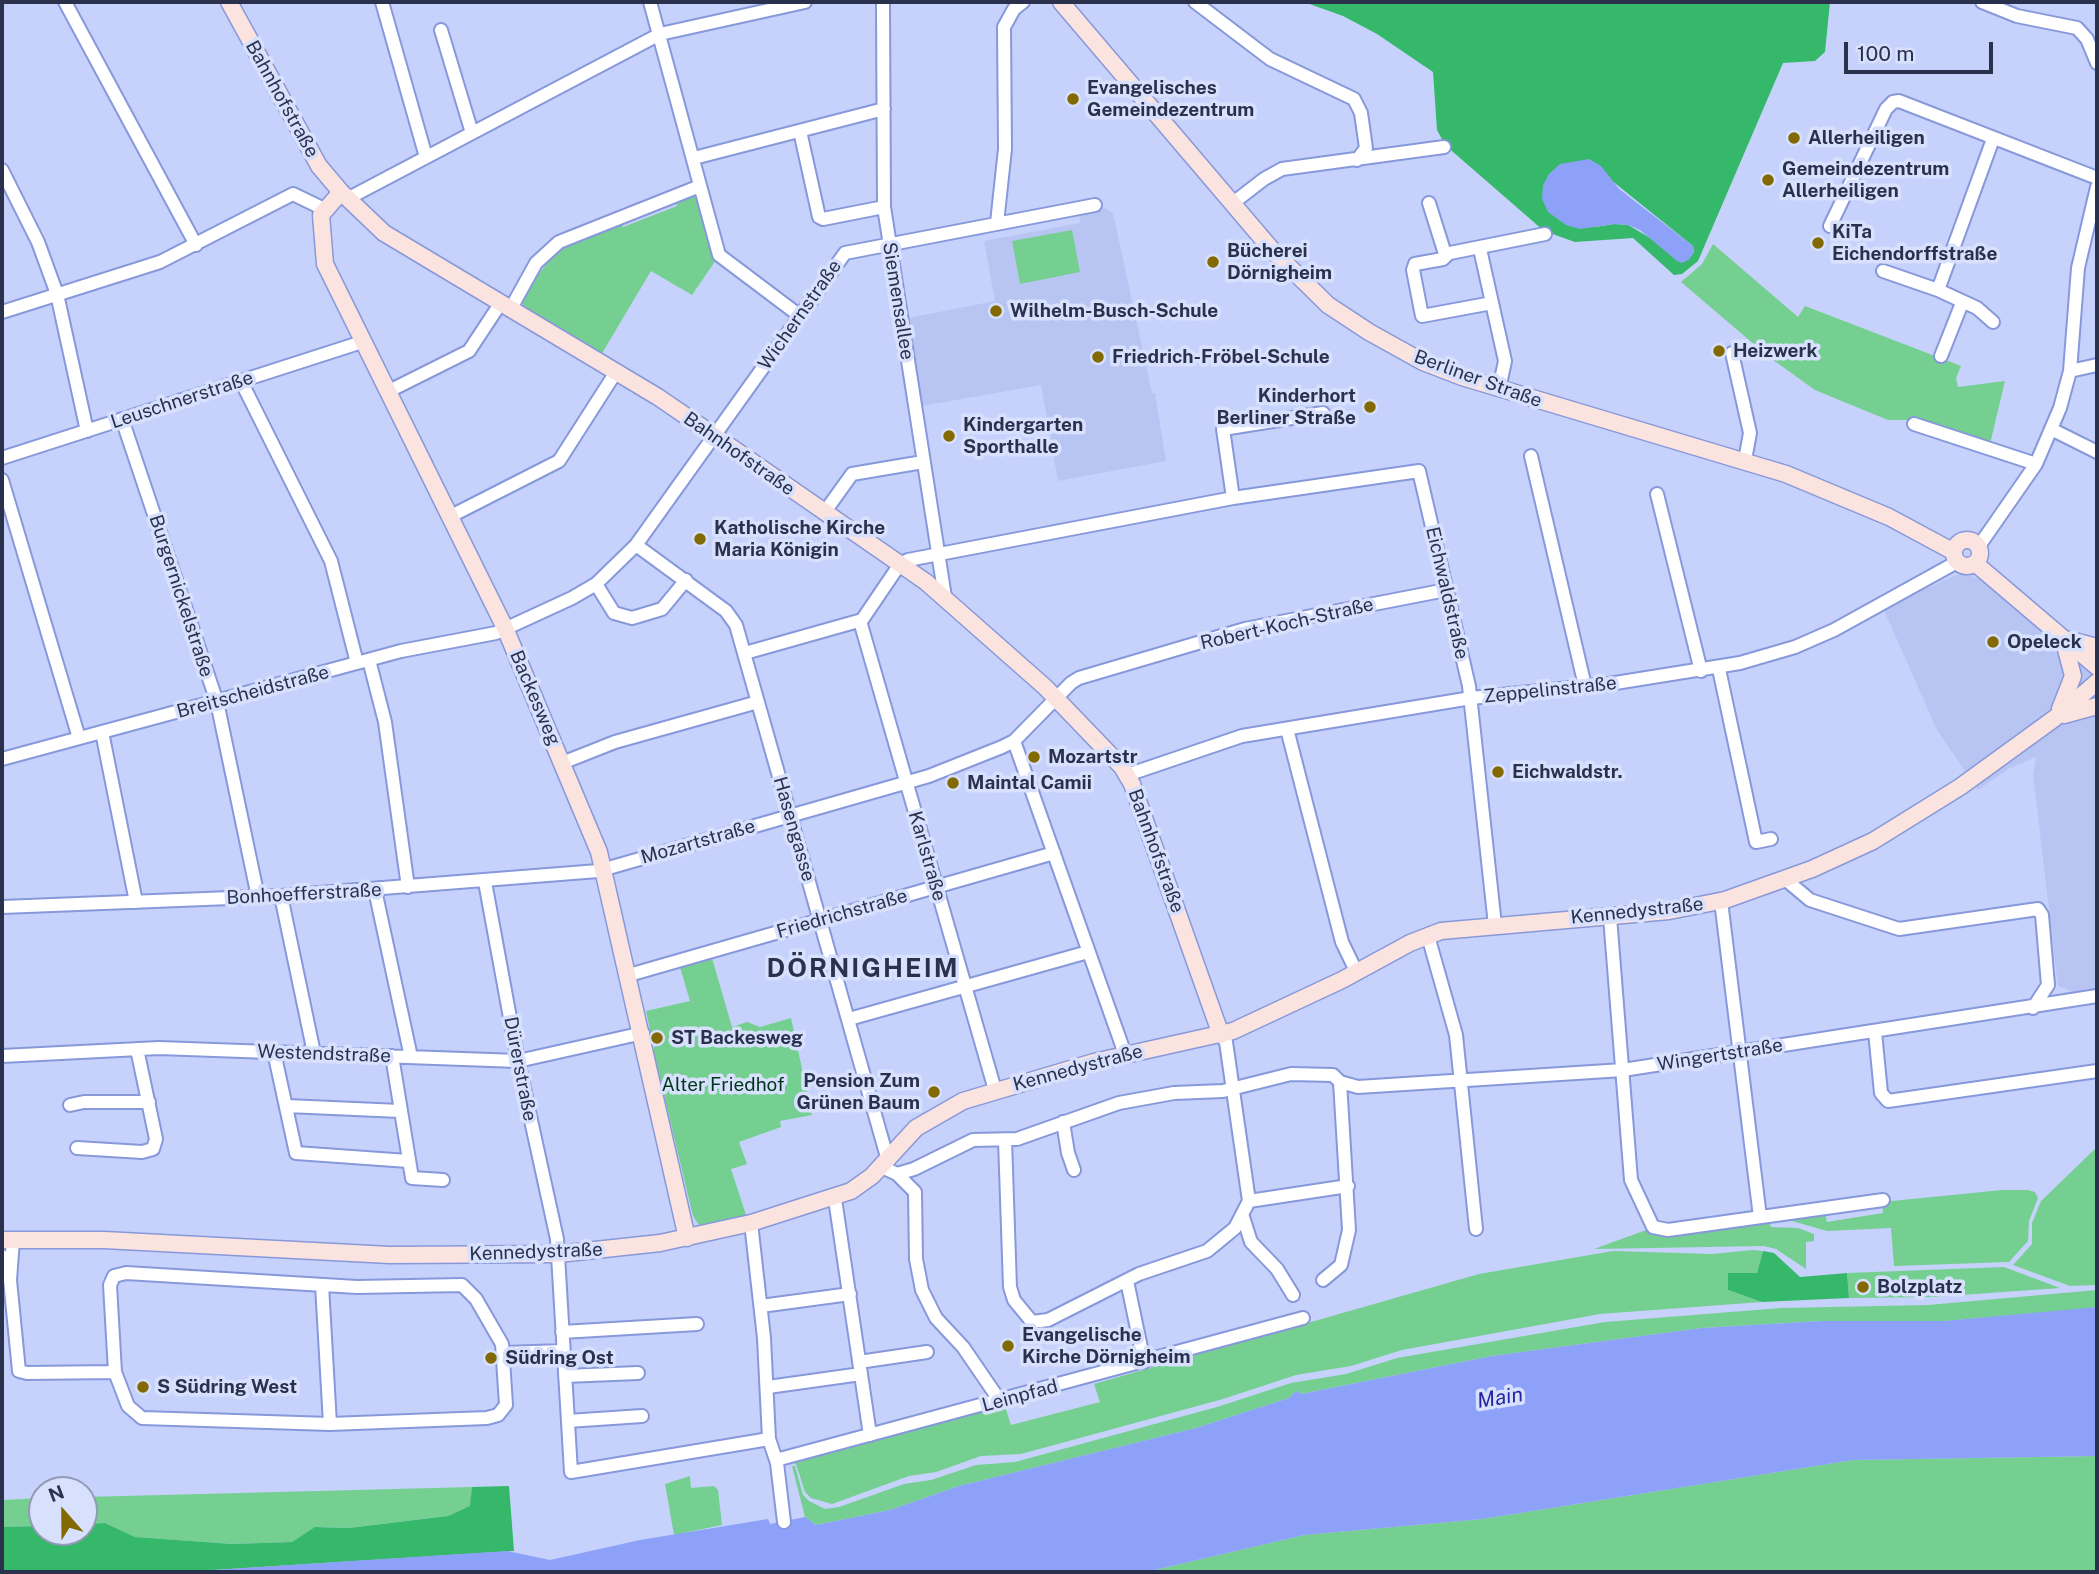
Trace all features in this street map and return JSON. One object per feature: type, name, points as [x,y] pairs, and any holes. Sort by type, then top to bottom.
[{"type":"street","points":[[65,2],[196,245]]},
{"type":"street","name":"Bahnhofstraße","points":[[229,2],[311,152],[344,195],[384,233],[616,372],[715,436],[900,564],[945,597],[1056,698],[1127,775],[1221,1035]]},
{"type":"street","points":[[382,2],[426,157]]},
{"type":"street","points":[[650,2],[722,260],[800,316]]},
{"type":"street","points":[[2,312],[131,274],[196,245],[293,194],[324,209],[344,195],[426,157],[660,34],[769,6],[805,2]]},
{"type":"street","name":"Siemensallee","points":[[883,2],[884,207],[945,597]]},
{"type":"street","points":[[997,223],[1005,149],[1004,27],[1023,2]]},
{"type":"street","name":"Berliner Straße","points":[[1061,2],[1289,268],[1345,318],[1423,362],[1499,389],[1745,460],[1839,495],[1956,557]]},
{"type":"street","points":[[1195,2],[1270,59],[1350,96],[1357,103],[1366,148],[1357,160]]},
{"type":"street","points":[[1982,2],[2017,16],[2077,28],[2087,39],[2097,63]]},
{"type":"street","points":[[440,30],[472,133]]},
{"type":"street","points":[[1829,226],[1889,104],[1899,101],[2097,178]]},
{"type":"street","points":[[694,158],[884,109]]},
{"type":"street","points":[[800,131],[819,217],[823,219],[884,207]]},
{"type":"street","points":[[1938,290],[1993,139]]},
{"type":"street","points":[[1233,203],[1282,169],[1444,147]]},
{"type":"street","points":[[2,170],[38,242],[57,294],[86,431]]},
{"type":"street","points":[[387,392],[465,354],[505,307],[536,263],[559,242],[700,186]]},
{"type":"street","points":[[1976,564],[1980,556],[1979,546],[2036,464],[2053,429],[2070,371],[2078,268],[2097,187]]},
{"type":"street","points":[[1429,203],[1434,211],[1442,250],[1448,254]]},
{"type":"street","name":"Wichernstraße","points":[[636,545],[845,253],[1095,205]]},
{"type":"street","name":"Backesweg","points":[[324,209],[320,228],[325,264],[505,628],[605,869],[687,1238]]},
{"type":"street","points":[[1492,303],[1422,316],[1413,270],[1415,264],[1443,259],[1448,254],[1545,234]]},
{"type":"street","points":[[1480,249],[1505,361],[1499,389]]},
{"type":"street","points":[[1883,271],[1977,307],[1993,322]]},
{"type":"street","points":[[1941,356],[1962,303]]},
{"type":"street","name":"Leuschnerstraße","points":[[2,458],[362,342]]},
{"type":"street","points":[[1732,353],[1750,433],[1745,460]]},
{"type":"street","points":[[2070,371],[2097,365]]},
{"type":"street","points":[[449,517],[559,461],[616,372]]},
{"type":"street","points":[[241,381],[331,561],[385,722],[408,887]]},
{"type":"street","points":[[745,653],[860,621],[900,564],[938,554],[1233,498],[1223,429],[1324,413]]},
{"type":"street","name":"Burgernickelstraße","points":[[122,419],[217,702],[258,897]]},
{"type":"street","points":[[1914,424],[2036,464]]},
{"type":"street","points":[[2053,429],[2097,452]]},
{"type":"street","points":[[1531,456],[1585,686]]},
{"type":"street","points":[[824,513],[852,474],[923,463]]},
{"type":"street","name":"Eichwaldstraße","points":[[1233,498],[1419,471],[1471,698],[1495,925]]},
{"type":"street","points":[[2,480],[79,738]]},
{"type":"street","points":[[1657,494],[1701,671]]},
{"type":"street","points":[[1976,564],[1966,566],[1956,557],[1958,545],[1965,540],[1979,546]]},
{"type":"street","name":"Breitscheidstraße","points":[[2,759],[363,662],[505,628],[596,584],[636,545]]},
{"type":"street","name":"Hasengasse","points":[[636,545],[730,615],[745,653],[849,1019],[883,1162]]},
{"type":"street","name":"Zeppelinstraße","points":[[1127,775],[1242,736],[1471,698],[1719,668],[1795,647],[1834,630],[1956,557]]},
{"type":"street","points":[[1976,564],[2097,667]]},
{"type":"street","points":[[596,584],[614,613],[632,618],[662,609],[686,580]]},
{"type":"street","name":"Robert-Koch-Straße","points":[[1056,698],[1079,678],[1232,633],[1446,590]]},
{"type":"street","name":"Karlstraße","points":[[860,621],[995,1090]]},
{"type":"street","points":[[2065,638],[2097,647]]},
{"type":"street","points":[[2055,718],[2073,676],[2065,638]]},
{"type":"street","points":[[1719,668],[1756,842],[1771,839]]},
{"type":"street","name":"Kennedystraße","points":[[7,1240],[104,1240],[390,1255],[558,1254],[687,1238],[751,1223],[835,1199],[858,1187],[903,1139],[933,1116],[995,1090],[1125,1054],[1221,1035],[1254,1022],[1428,936],[1495,925],[1669,911],[1721,901],[1840,858],[1909,820],[2055,718],[2097,682]]},
{"type":"street","name":"Mozartstraße","points":[[605,869],[906,783],[1014,741],[1056,698]]},
{"type":"street","points":[[562,763],[615,742],[758,702]]},
{"type":"street","points":[[2055,718],[2097,706]]},
{"type":"street","points":[[1287,729],[1342,942],[1356,971]]},
{"type":"street","points":[[102,732],[132,902]]},
{"type":"street","points":[[1014,741],[1125,1054]]},
{"type":"street","name":"Friedrichstraße","points":[[629,975],[1054,853]]},
{"type":"street","name":"Bonhoefferstraße","points":[[2,907],[281,896],[485,882],[605,869]]},
{"type":"street","points":[[1785,879],[1810,900],[1899,929],[2038,909],[2042,915],[2048,985],[2033,1008]]},
{"type":"street","name":"Dürerstraße","points":[[485,882],[558,1254],[572,1472],[769,1439]]},
{"type":"street","points":[[375,890],[411,1057]]},
{"type":"street","points":[[281,896],[314,1053]]},
{"type":"street","points":[[1721,901],[1760,1217]]},
{"type":"street","points":[[1610,917],[1631,1180],[1651,1225],[1655,1229],[1668,1230],[1883,1200]]},
{"type":"street","points":[[1428,936],[1455,1031],[1476,1229]]},
{"type":"street","points":[[849,1019],[1088,952]]},
{"type":"street","name":"Wingertstraße","points":[[897,1174],[914,1169],[972,1140],[1017,1139],[1103,1107],[1148,1097],[1232,1088],[1291,1074],[1333,1075],[1340,1082],[1358,1087],[1623,1070],[2097,996]]},
{"type":"street","points":[[1875,1032],[1881,1093],[1888,1101],[2097,1071]]},
{"type":"street","name":"Westendstraße","points":[[2,1056],[137,1049],[518,1061],[643,1033]]},
{"type":"street","points":[[1005,1140],[1010,1287],[1022,1312],[1035,1323],[1048,1320],[1127,1281],[1207,1251],[1226,1238],[1243,1217],[1249,1201],[1226,1042],[1221,1035]]},
{"type":"street","points":[[77,1148],[150,1151],[156,1139],[137,1049]]},
{"type":"street","points":[[274,1052],[296,1153],[408,1161]]},
{"type":"street","points":[[392,1056],[412,1178],[443,1180]]},
{"type":"street","points":[[1323,1280],[1341,1265],[1349,1230],[1349,1186],[1340,1082]]},
{"type":"street","points":[[70,1105],[84,1102],[149,1102]]},
{"type":"street","points":[[286,1107],[400,1111]]},
{"type":"street","points":[[1063,1122],[1074,1170]]},
{"type":"street","points":[[883,1162],[915,1192],[916,1259],[927,1300],[936,1318],[963,1347],[1000,1401]]},
{"type":"street","points":[[1249,1201],[1349,1186]]},
{"type":"street","points":[[835,1199],[870,1435]]},
{"type":"street","points":[[1243,1217],[1251,1242],[1277,1269],[1293,1295]]},
{"type":"street","points":[[751,1223],[768,1387],[769,1439],[776,1460],[783,1522]]},
{"type":"street","points":[[7,1240],[17,1368],[27,1373],[115,1372]]},
{"type":"street","points":[[2,1256],[10,1280]]},
{"type":"street","points":[[120,1273],[321,1285],[462,1285],[476,1299],[505,1353],[506,1405],[498,1415],[475,1419],[330,1424],[142,1418],[128,1406],[115,1372],[110,1285],[114,1276],[120,1273]]},
{"type":"street","points":[[1127,1281],[1144,1362]]},
{"type":"street","points":[[321,1285],[330,1424]]},
{"type":"street","points":[[761,1306],[849,1294]]},
{"type":"street","name":"Leinpfad","points":[[776,1460],[1303,1318]]},
{"type":"street","points":[[562,1332],[697,1324]]},
{"type":"street","points":[[505,1353],[563,1351]]},
{"type":"street","points":[[768,1387],[927,1352]]},
{"type":"street","points":[[565,1376],[638,1373]]},
{"type":"street","points":[[568,1421],[642,1416]]},
{"type":"shaded area","points":[[1105,208],[1113,213],[1152,393],[1155,393],[1166,461],[1058,481],[1041,385],[922,406],[908,318],[995,301],[984,241],[1080,223],[1079,212]]},
{"type":"shaded area","points":[[1956,575],[1969,575],[1999,588],[2097,674],[2097,988],[2075,993],[2058,986],[2033,774],[2036,757],[2008,769],[1978,790],[1937,730],[1883,608]]},
{"type":"green space","points":[[1304,2],[1830,2],[1825,52],[1815,61],[1783,63],[1698,261],[1682,274],[1674,275],[1633,238],[1575,242],[1544,231],[1445,145],[1437,130],[1433,72],[1377,34],[1343,16]],"holes":[[[1611,180],[1693,246],[1694,252],[1688,260],[1628,225],[1595,227]]]},
{"type":"green space","points":[[691,196],[700,200],[716,260],[692,295],[651,271],[601,355],[524,310],[522,299],[532,282],[558,250],[574,239],[620,221],[623,227],[677,206],[675,199]]},
{"type":"green space","points":[[1072,230],[1080,272],[1020,284],[1012,241]]},
{"type":"green space","points":[[1713,244],[1798,317],[1805,306],[1961,366],[1956,378],[1958,387],[2005,381],[1990,444],[1914,420],[1888,420],[1815,390],[1769,357],[1681,282],[1702,264]]},
{"type":"green space","name":"Alter Friedhof","points":[[712,958],[732,1027],[747,1022],[760,1027],[791,1018],[812,1115],[780,1121],[781,1127],[739,1142],[747,1164],[731,1169],[746,1215],[699,1225],[693,1216],[654,1053],[654,1047],[661,1045],[658,1033],[651,1034],[646,1011],[690,1001],[680,967]]},
{"type":"green space","points":[[2097,1147],[2097,1285],[2070,1286],[2013,1265],[2032,1244],[2032,1223],[2041,1201]]},
{"type":"green space","points":[[2002,1190],[2028,1190],[2035,1192],[2038,1198],[2029,1221],[2028,1241],[2009,1262],[1894,1266],[1891,1228],[1827,1231],[1785,1219],[1825,1213],[1827,1222],[1883,1213],[1882,1202]]},
{"type":"green space","points":[[1769,1221],[1771,1227],[1798,1228],[1814,1234],[1814,1241],[1806,1242],[1806,1269],[1776,1249],[1764,1246],[1594,1249],[1649,1229],[1653,1234]]},
{"type":"green space","points":[[1613,1251],[1712,1254],[1763,1251],[1757,1273],[1728,1273],[1728,1290],[1762,1302],[1600,1314],[1402,1350],[1351,1366],[1296,1375],[1223,1399],[1021,1454],[981,1456],[936,1472],[909,1476],[832,1504],[811,1498],[805,1492],[796,1464],[788,1459],[1004,1403],[1011,1425],[1100,1402],[1094,1384],[1479,1274]]},
{"type":"green space","points":[[1763,1251],[1774,1253],[1800,1277],[1847,1273],[1849,1298],[1762,1302],[1728,1290],[1728,1273],[1757,1273]]},
{"type":"green space","points":[[2004,1267],[2060,1288],[1933,1297],[1849,1298],[1847,1273]]},
{"type":"green space","points":[[2097,1290],[2097,1307],[2075,1310],[1944,1321],[1823,1321],[1702,1328],[1492,1356],[1301,1394],[1296,1391],[1289,1398],[1196,1428],[959,1486],[890,1510],[816,1525],[805,1517],[792,1466],[795,1466],[803,1495],[825,1509],[976,1465],[1015,1462],[1217,1407],[1291,1383],[1346,1374],[1397,1358],[1605,1322],[1781,1308],[1928,1305]]},
{"type":"green space","points":[[2097,1456],[2097,1572],[1146,1572],[1304,1535],[1482,1519],[1853,1460]]},
{"type":"green space","points":[[690,1476],[691,1488],[714,1486],[718,1490],[722,1525],[674,1535],[665,1484]]},
{"type":"green space","points":[[509,1486],[514,1551],[182,1572],[2,1572],[2,1527],[28,1526],[28,1546],[98,1546],[98,1523],[105,1523],[135,1537],[232,1544],[292,1542],[315,1527],[349,1528],[448,1516],[470,1506],[472,1487]]},
{"type":"green space","points":[[472,1487],[471,1506],[448,1516],[349,1528],[316,1527],[292,1542],[232,1544],[135,1537],[105,1523],[98,1523],[98,1497]]},
{"type":"green space","points":[[28,1499],[28,1526],[2,1527],[2,1500]]},
{"type":"water","points":[[1589,159],[1601,166],[1619,189],[1693,246],[1694,252],[1688,260],[1682,263],[1677,261],[1640,230],[1628,225],[1614,224],[1580,229],[1566,225],[1548,212],[1542,199],[1543,185],[1549,174],[1560,164]]},
{"type":"water","name":"Main","points":[[2097,1307],[2097,1456],[1853,1460],[1482,1519],[1304,1535],[1146,1572],[182,1572],[507,1551],[550,1560],[640,1540],[768,1519],[770,1524],[805,1517],[816,1525],[890,1510],[959,1486],[1196,1428],[1289,1398],[1296,1391],[1301,1394],[1492,1356],[1702,1328],[1823,1321],[1944,1321]]},
{"type":"place","name":"Evangelisches Gemeindezentrum","points":[[1073,99]]},
{"type":"place","name":"Allerheiligen","points":[[1794,138]]},
{"type":"place","name":"Gemeindezentrum Allerheiligen","points":[[1768,180]]},
{"type":"place","name":"KiTa Eichendorffstraße","points":[[1818,243]]},
{"type":"place","name":"Bücherei Dörnigheim","points":[[1213,262]]},
{"type":"place","name":"Wilhelm-Busch-Schule","points":[[996,311]]},
{"type":"place","name":"Heizwerk","points":[[1719,351]]},
{"type":"place","name":"Friedrich-Fröbel-Schule","points":[[1098,357]]},
{"type":"place","name":"Kinderhort Berliner Straße","points":[[1370,407]]},
{"type":"place","name":"Kindergarten Sporthalle","points":[[949,436]]},
{"type":"place","name":"Katholische Kirche Maria Königin","points":[[700,539]]},
{"type":"place","name":"Opeleck","points":[[1993,642]]},
{"type":"place","name":"Mozartstr","points":[[1034,757]]},
{"type":"place","name":"Eichwaldstr.","points":[[1498,772]]},
{"type":"place","name":"Maintal Camii","points":[[953,783]]},
{"type":"place","name":"ST Backesweg","points":[[657,1038]]},
{"type":"place","name":"Pension Zum Grünen Baum","points":[[934,1092]]},
{"type":"place","name":"Bolzplatz","points":[[1863,1287]]},
{"type":"place","name":"Evangelische Kirche Dörnigheim","points":[[1008,1346]]},
{"type":"place","name":"Südring Ost","points":[[491,1358]]},
{"type":"place","name":"S Südring West","points":[[143,1387]]},
{"type":"district","name":"DÖRNIGHEIM","points":[[863,969]]}]
